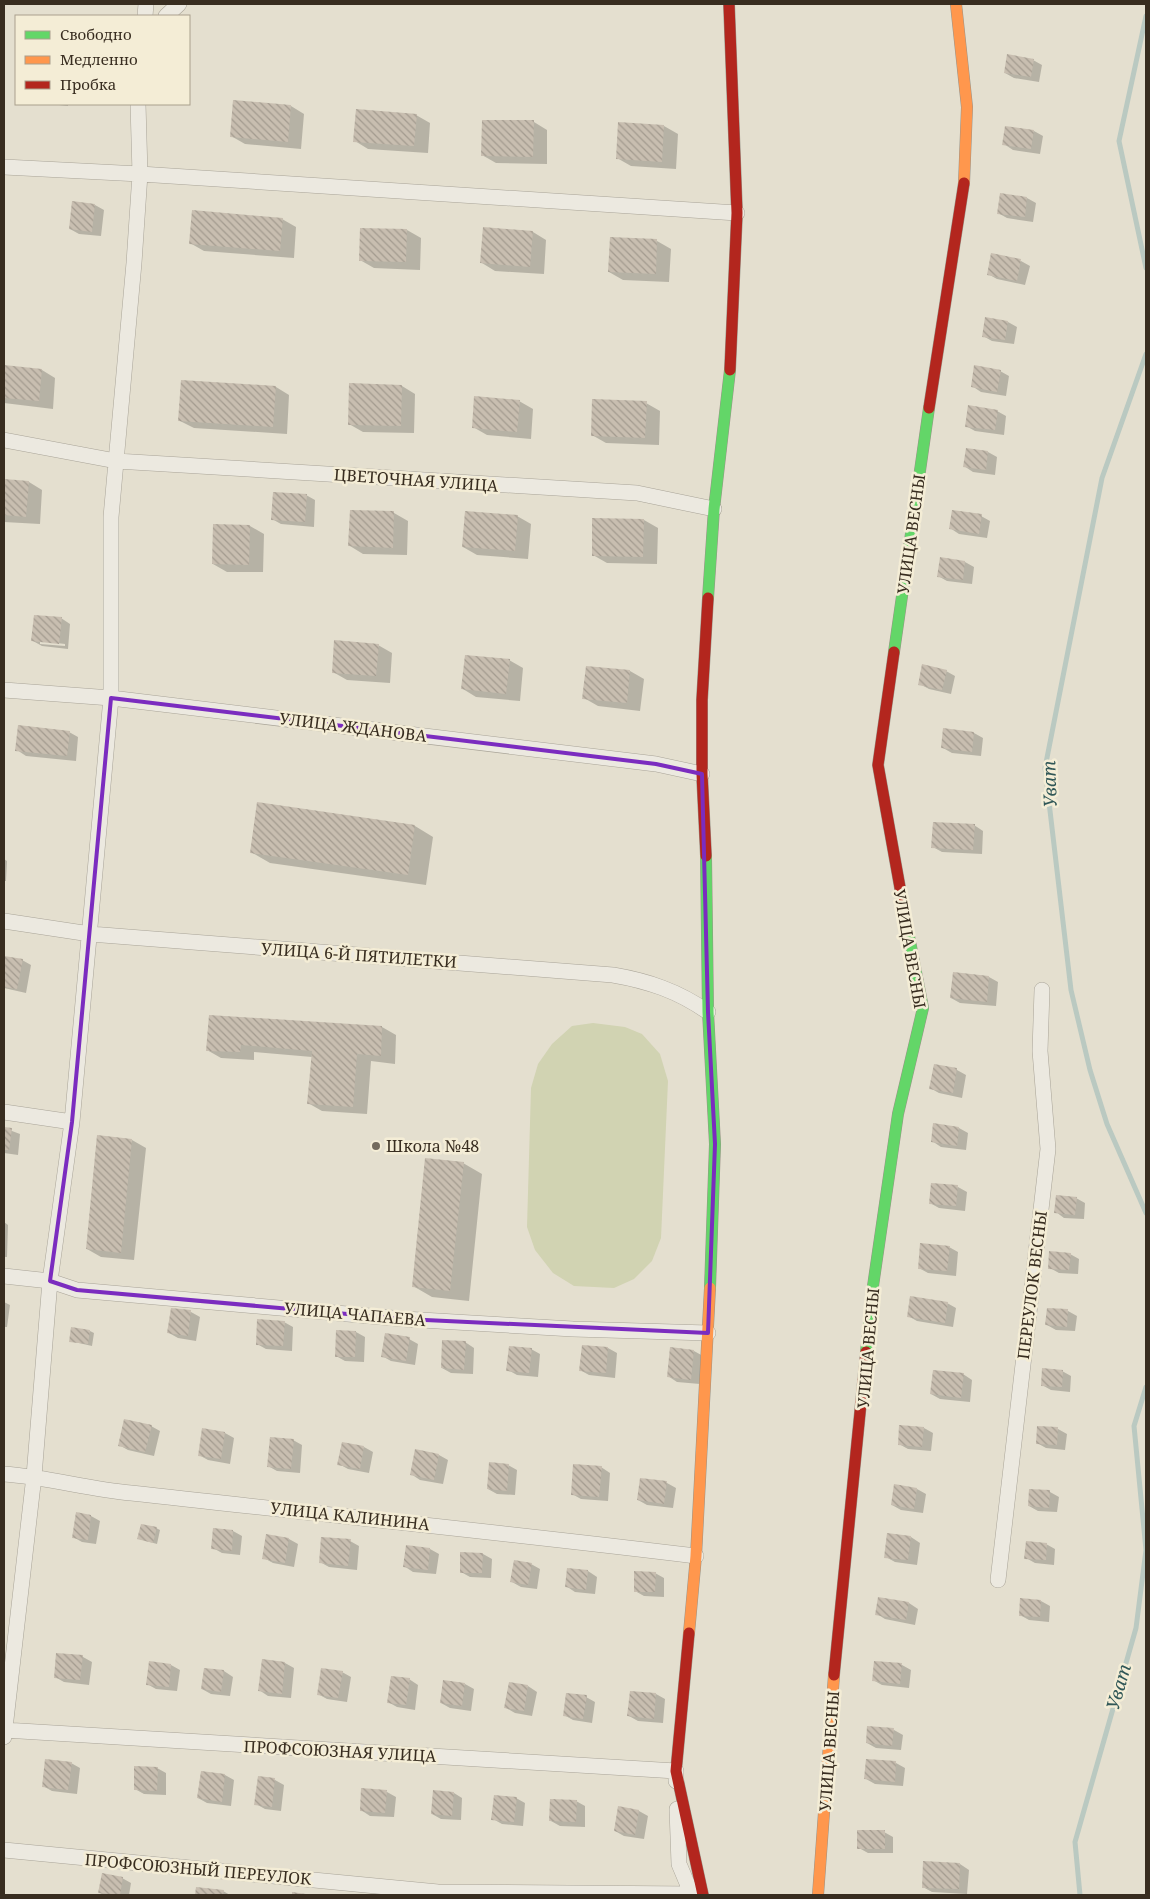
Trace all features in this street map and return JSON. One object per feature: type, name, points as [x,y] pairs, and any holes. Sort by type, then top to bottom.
[{"type":"street","points":[[167,15],[179,4]]},
{"type":"street","points":[[696,1895],[679,1864],[676,1771],[696,1556],[708,1333],[715,1144],[708,1012],[702,700],[714,509],[732,351],[737,213],[729,4]]},
{"type":"street","name":"УЛИЦА ВЕСНЫ","points":[[818,1895],[836,1652],[873,1286],[898,1114],[923,1008],[888,833],[878,765],[941,328],[965,179],[967,106],[956,4]]},
{"type":"street","points":[[4,1737],[34,1476],[50,1281],[72,1122],[80,1014],[90,934],[111,698],[111,517],[140,174],[138,105]]},
{"type":"street","points":[[4,167],[140,174],[737,213]]},
{"type":"street","name":"ЦВЕТОЧНАЯ УЛИЦА","points":[[4,440],[116,461],[637,494],[714,509]]},
{"type":"street","name":"УЛИЦА ЖДАНОВА","points":[[4,690],[111,698],[656,764],[702,774]]},
{"type":"street","name":"УЛИЦА 6-Й ПЯТИЛЕТКИ","points":[[4,921],[90,934],[613,975],[643,980],[672,990],[708,1012]]},
{"type":"street","name":"ПЕРЕУЛОК ВЕСНЫ","points":[[998,1580],[1048,1149],[1040,1051],[1042,990]]},
{"type":"street","points":[[4,1112],[72,1122]]},
{"type":"street","name":"УЛИЦА ЧАПАЕВА","points":[[4,1276],[50,1281],[77,1290],[404,1319],[573,1329],[708,1333]]},
{"type":"street","name":"УЛИЦА КАЛИНИНА","points":[[4,1474],[34,1476],[128,1493],[483,1530],[696,1556]]},
{"type":"street","name":"ПРОФСОЮЗНАЯ УЛИЦА","points":[[4,1730],[676,1771]]},
{"type":"street","name":"ПРОФСОЮЗНЫЙ ПЕРЕУЛОК","points":[[4,1850],[438,1892],[696,1895]]},
{"type":"highlighted area","points":[[111,698],[656,764],[702,774],[708,1012],[715,1144],[708,1333],[404,1319],[77,1290],[50,1281],[72,1122]]},
{"type":"green space","points":[[593,1023],[625,1027],[642,1034],[660,1054],[668,1081],[661,1238],[652,1261],[634,1279],[614,1288],[574,1286],[553,1273],[535,1250],[527,1227],[531,1088],[538,1064],[552,1044],[572,1026]]},
{"type":"building","points":[[1007,54],[1034,59],[1031,77],[1004,73]]},
{"type":"building","points":[[233,100],[291,105],[288,142],[230,137]]},
{"type":"building","points":[[356,109],[417,114],[414,146],[353,142]]},
{"type":"building","points":[[482,120],[534,120],[533,157],[481,156]]},
{"type":"building","points":[[618,122],[664,125],[662,162],[616,159]]},
{"type":"building","points":[[1005,126],[1034,130],[1031,149],[1002,145]]},
{"type":"building","points":[[1000,193],[1027,197],[1025,217],[997,214]]},
{"type":"building","points":[[72,201],[95,204],[92,232],[69,229]]},
{"type":"building","points":[[192,210],[283,218],[280,251],[189,244]]},
{"type":"building","points":[[483,227],[533,231],[530,267],[480,263]]},
{"type":"building","points":[[360,228],[407,229],[406,262],[359,261]]},
{"type":"building","points":[[610,237],[657,239],[656,274],[608,272]]},
{"type":"building","points":[[991,253],[1021,259],[1017,281],[987,275]]},
{"type":"building","points":[[985,317],[1008,321],[1005,340],[982,337]]},
{"type":"building","points":[[4,365],[42,369],[39,401],[4,398]]},
{"type":"building","points":[[974,365],[1001,370],[997,392],[971,387]]},
{"type":"building","points":[[181,380],[276,386],[273,427],[178,421]]},
{"type":"building","points":[[349,383],[402,385],[401,426],[348,425]]},
{"type":"building","points":[[474,396],[520,400],[517,432],[472,428]]},
{"type":"building","points":[[592,399],[647,401],[645,438],[591,436]]},
{"type":"building","points":[[968,405],[998,410],[995,430],[965,427]]},
{"type":"building","points":[[966,448],[988,451],[986,470],[963,467]]},
{"type":"building","points":[[4,479],[29,481],[26,517],[4,515]]},
{"type":"building","points":[[273,492],[307,494],[305,522],[271,520]]},
{"type":"building","points":[[350,510],[394,511],[393,548],[348,546]]},
{"type":"building","points":[[952,510],[982,514],[979,534],[949,529]]},
{"type":"building","points":[[465,511],[518,515],[515,551],[462,547]]},
{"type":"building","points":[[592,518],[644,519],[643,557],[592,556]]},
{"type":"building","points":[[213,524],[250,525],[249,565],[212,564]]},
{"type":"building","points":[[940,557],[965,561],[963,580],[937,577]]},
{"type":"building","points":[[34,615],[62,617],[59,644],[31,641]]},
{"type":"building","points":[[334,640],[379,644],[376,676],[332,673]]},
{"type":"building","points":[[465,655],[510,659],[506,694],[461,689]]},
{"type":"building","points":[[922,664],[947,670],[942,690],[918,685]]},
{"type":"building","points":[[586,666],[630,670],[627,703],[582,699]]},
{"type":"building","points":[[18,725],[70,731],[67,756],[15,751]]},
{"type":"building","points":[[943,728],[974,732],[972,752],[941,748]]},
{"type":"building","points":[[257,802],[415,825],[408,875],[250,853]]},
{"type":"building","points":[[933,822],[975,824],[973,850],[931,848]]},
{"type":"building","points":[[4,956],[23,959],[17,989],[4,987]]},
{"type":"building","points":[[953,972],[989,976],[987,1002],[950,998]]},
{"type":"building","points":[[209,1015],[382,1026],[381,1056],[357,1054],[353,1107],[307,1104],[312,1051],[241,1045],[240,1052],[206,1051]]},
{"type":"building","points":[[934,1064],[957,1068],[953,1093],[929,1089]]},
{"type":"building","points":[[933,1123],[959,1127],[957,1146],[931,1142]]},
{"type":"building","points":[[4,1127],[12,1128],[9,1150],[4,1150]]},
{"type":"building","points":[[97,1135],[132,1139],[121,1253],[86,1249]]},
{"type":"building","points":[[425,1158],[464,1162],[450,1291],[412,1287]]},
{"type":"building","points":[[931,1183],[958,1185],[956,1206],[929,1204]]},
{"type":"building","points":[[1056,1195],[1077,1197],[1075,1215],[1054,1213]]},
{"type":"building","points":[[920,1243],[950,1246],[947,1271],[918,1269]]},
{"type":"building","points":[[1049,1251],[1071,1253],[1069,1270],[1048,1269]]},
{"type":"building","points":[[910,1296],[948,1302],[945,1323],[907,1317]]},
{"type":"building","points":[[171,1308],[191,1310],[188,1336],[167,1333]]},
{"type":"building","points":[[1047,1308],[1068,1309],[1067,1327],[1045,1325]]},
{"type":"building","points":[[257,1319],[285,1321],[283,1346],[256,1345]]},
{"type":"building","points":[[71,1327],[90,1330],[88,1344],[69,1342]]},
{"type":"building","points":[[336,1330],[356,1331],[355,1357],[335,1357]]},
{"type":"building","points":[[385,1333],[410,1337],[406,1361],[381,1357]]},
{"type":"building","points":[[442,1340],[466,1341],[464,1370],[441,1368]]},
{"type":"building","points":[[582,1345],[608,1347],[606,1373],[579,1371]]},
{"type":"building","points":[[509,1346],[532,1348],[529,1373],[506,1371]]},
{"type":"building","points":[[670,1347],[694,1350],[691,1380],[667,1377]]},
{"type":"building","points":[[1042,1368],[1063,1370],[1062,1387],[1041,1386]]},
{"type":"building","points":[[933,1370],[964,1373],[961,1398],[930,1394]]},
{"type":"building","points":[[124,1419],[152,1425],[145,1452],[118,1446]]},
{"type":"building","points":[[899,1425],[924,1427],[922,1447],[898,1445]]},
{"type":"building","points":[[1037,1426],[1058,1427],[1057,1445],[1036,1444]]},
{"type":"building","points":[[202,1428],[225,1432],[221,1459],[198,1456]]},
{"type":"building","points":[[270,1437],[294,1439],[291,1469],[267,1467]]},
{"type":"building","points":[[342,1442],[364,1446],[360,1469],[337,1465]]},
{"type":"building","points":[[415,1449],[439,1454],[434,1480],[410,1475]]},
{"type":"building","points":[[489,1462],[509,1464],[507,1491],[487,1489]]},
{"type":"building","points":[[573,1464],[602,1466],[599,1497],[571,1495]]},
{"type":"building","points":[[640,1478],[667,1481],[664,1504],[637,1500]]},
{"type":"building","points":[[894,1484],[917,1488],[914,1509],[891,1505]]},
{"type":"building","points":[[1029,1489],[1050,1490],[1049,1508],[1028,1506]]},
{"type":"building","points":[[76,1512],[91,1515],[88,1540],[72,1538]]},
{"type":"building","points":[[141,1524],[157,1527],[153,1543],[137,1539]]},
{"type":"building","points":[[213,1528],[233,1530],[232,1551],[211,1549]]},
{"type":"building","points":[[887,1533],[911,1536],[908,1560],[884,1558]]},
{"type":"building","points":[[266,1534],[289,1538],[285,1563],[262,1559]]},
{"type":"building","points":[[321,1537],[351,1539],[348,1566],[319,1563]]},
{"type":"building","points":[[1026,1541],[1047,1543],[1046,1560],[1024,1559]]},
{"type":"building","points":[[406,1545],[430,1548],[428,1570],[403,1567]]},
{"type":"building","points":[[460,1552],[483,1553],[482,1573],[460,1573]]},
{"type":"building","points":[[514,1560],[532,1563],[528,1585],[510,1582]]},
{"type":"building","points":[[567,1568],[588,1570],[586,1590],[565,1587]]},
{"type":"building","points":[[634,1571],[656,1572],[655,1592],[634,1592]]},
{"type":"building","points":[[878,1597],[909,1602],[906,1620],[875,1615]]},
{"type":"building","points":[[1020,1598],[1041,1600],[1040,1617],[1019,1616]]},
{"type":"building","points":[[56,1653],[83,1655],[80,1680],[54,1678]]},
{"type":"building","points":[[262,1659],[285,1662],[282,1694],[258,1691]]},
{"type":"building","points":[[149,1661],[171,1664],[169,1687],[146,1685]]},
{"type":"building","points":[[874,1661],[902,1663],[900,1684],[872,1681]]},
{"type":"building","points":[[204,1668],[224,1670],[221,1692],[201,1689]]},
{"type":"building","points":[[321,1668],[343,1671],[338,1698],[317,1695]]},
{"type":"building","points":[[391,1676],[410,1678],[406,1705],[387,1703]]},
{"type":"building","points":[[443,1680],[465,1683],[462,1706],[440,1703]]},
{"type":"building","points":[[509,1682],[528,1685],[524,1711],[504,1708]]},
{"type":"building","points":[[630,1691],[656,1693],[654,1719],[627,1716]]},
{"type":"building","points":[[566,1693],[587,1695],[583,1719],[563,1716]]},
{"type":"building","points":[[867,1726],[894,1728],[892,1746],[866,1743]]},
{"type":"building","points":[[45,1759],[72,1762],[68,1790],[42,1787]]},
{"type":"building","points":[[866,1759],[896,1761],[895,1782],[864,1779]]},
{"type":"building","points":[[134,1766],[158,1767],[157,1791],[134,1790]]},
{"type":"building","points":[[201,1771],[225,1774],[222,1802],[197,1798]]},
{"type":"building","points":[[258,1776],[275,1778],[272,1807],[254,1805]]},
{"type":"building","points":[[361,1788],[387,1790],[385,1813],[360,1811]]},
{"type":"building","points":[[433,1790],[454,1792],[452,1816],[431,1814]]},
{"type":"building","points":[[494,1795],[517,1797],[514,1822],[491,1820]]},
{"type":"building","points":[[550,1799],[577,1800],[576,1822],[549,1821]]},
{"type":"building","points":[[618,1806],[639,1810],[635,1835],[614,1831]]},
{"type":"building","points":[[857,1830],[885,1830],[885,1849],[857,1849]]},
{"type":"building","points":[[923,1861],[960,1863],[959,1889],[922,1888]]},
{"type":"building","points":[[102,1873],[123,1877],[120,1895],[98,1893]]},
{"type":"building","points":[[196,1887],[224,1890],[223,1895],[195,1895]]},
{"type":"building","points":[[292,1892],[306,1894],[306,1895],[292,1895]]},
{"type":"waterway","name":"Уват","points":[[1146,16],[1119,141],[1146,268]]},
{"type":"waterway","name":"Уват","points":[[1146,354],[1102,478],[1045,768],[1071,990],[1090,1070],[1107,1124],[1146,1213]]},
{"type":"waterway","name":"Уват","points":[[1080,1895],[1075,1842],[1136,1628],[1146,1550],[1134,1426],[1146,1387]]},
{"type":"traffic: fast","points":[[708,598],[714,509],[730,370]]},
{"type":"traffic: fast","points":[[894,652],[929,408]]},
{"type":"traffic: fast","points":[[706,856],[708,1012],[715,1144],[710,1288]]},
{"type":"traffic: fast","points":[[866,1352],[873,1286],[898,1114],[923,1008],[906,921]]},
{"type":"traffic: slow","points":[[956,4],[967,107],[964,183]]},
{"type":"traffic: slow","points":[[689,1633],[696,1556],[710,1288]]},
{"type":"traffic: slow","points":[[818,1895],[834,1675]]},
{"type":"traffic: jam","points":[[729,4],[737,213],[730,370]]},
{"type":"traffic: jam","points":[[929,408],[964,183]]},
{"type":"traffic: jam","points":[[706,856],[702,774],[702,700],[708,598]]},
{"type":"traffic: jam","points":[[894,652],[878,765],[906,921]]},
{"type":"traffic: jam","points":[[834,1675],[866,1352]]},
{"type":"traffic: jam","points":[[689,1633],[676,1771],[703,1895]]},
{"type":"place","name":"Школа №48","points":[[376,1146]]}]
